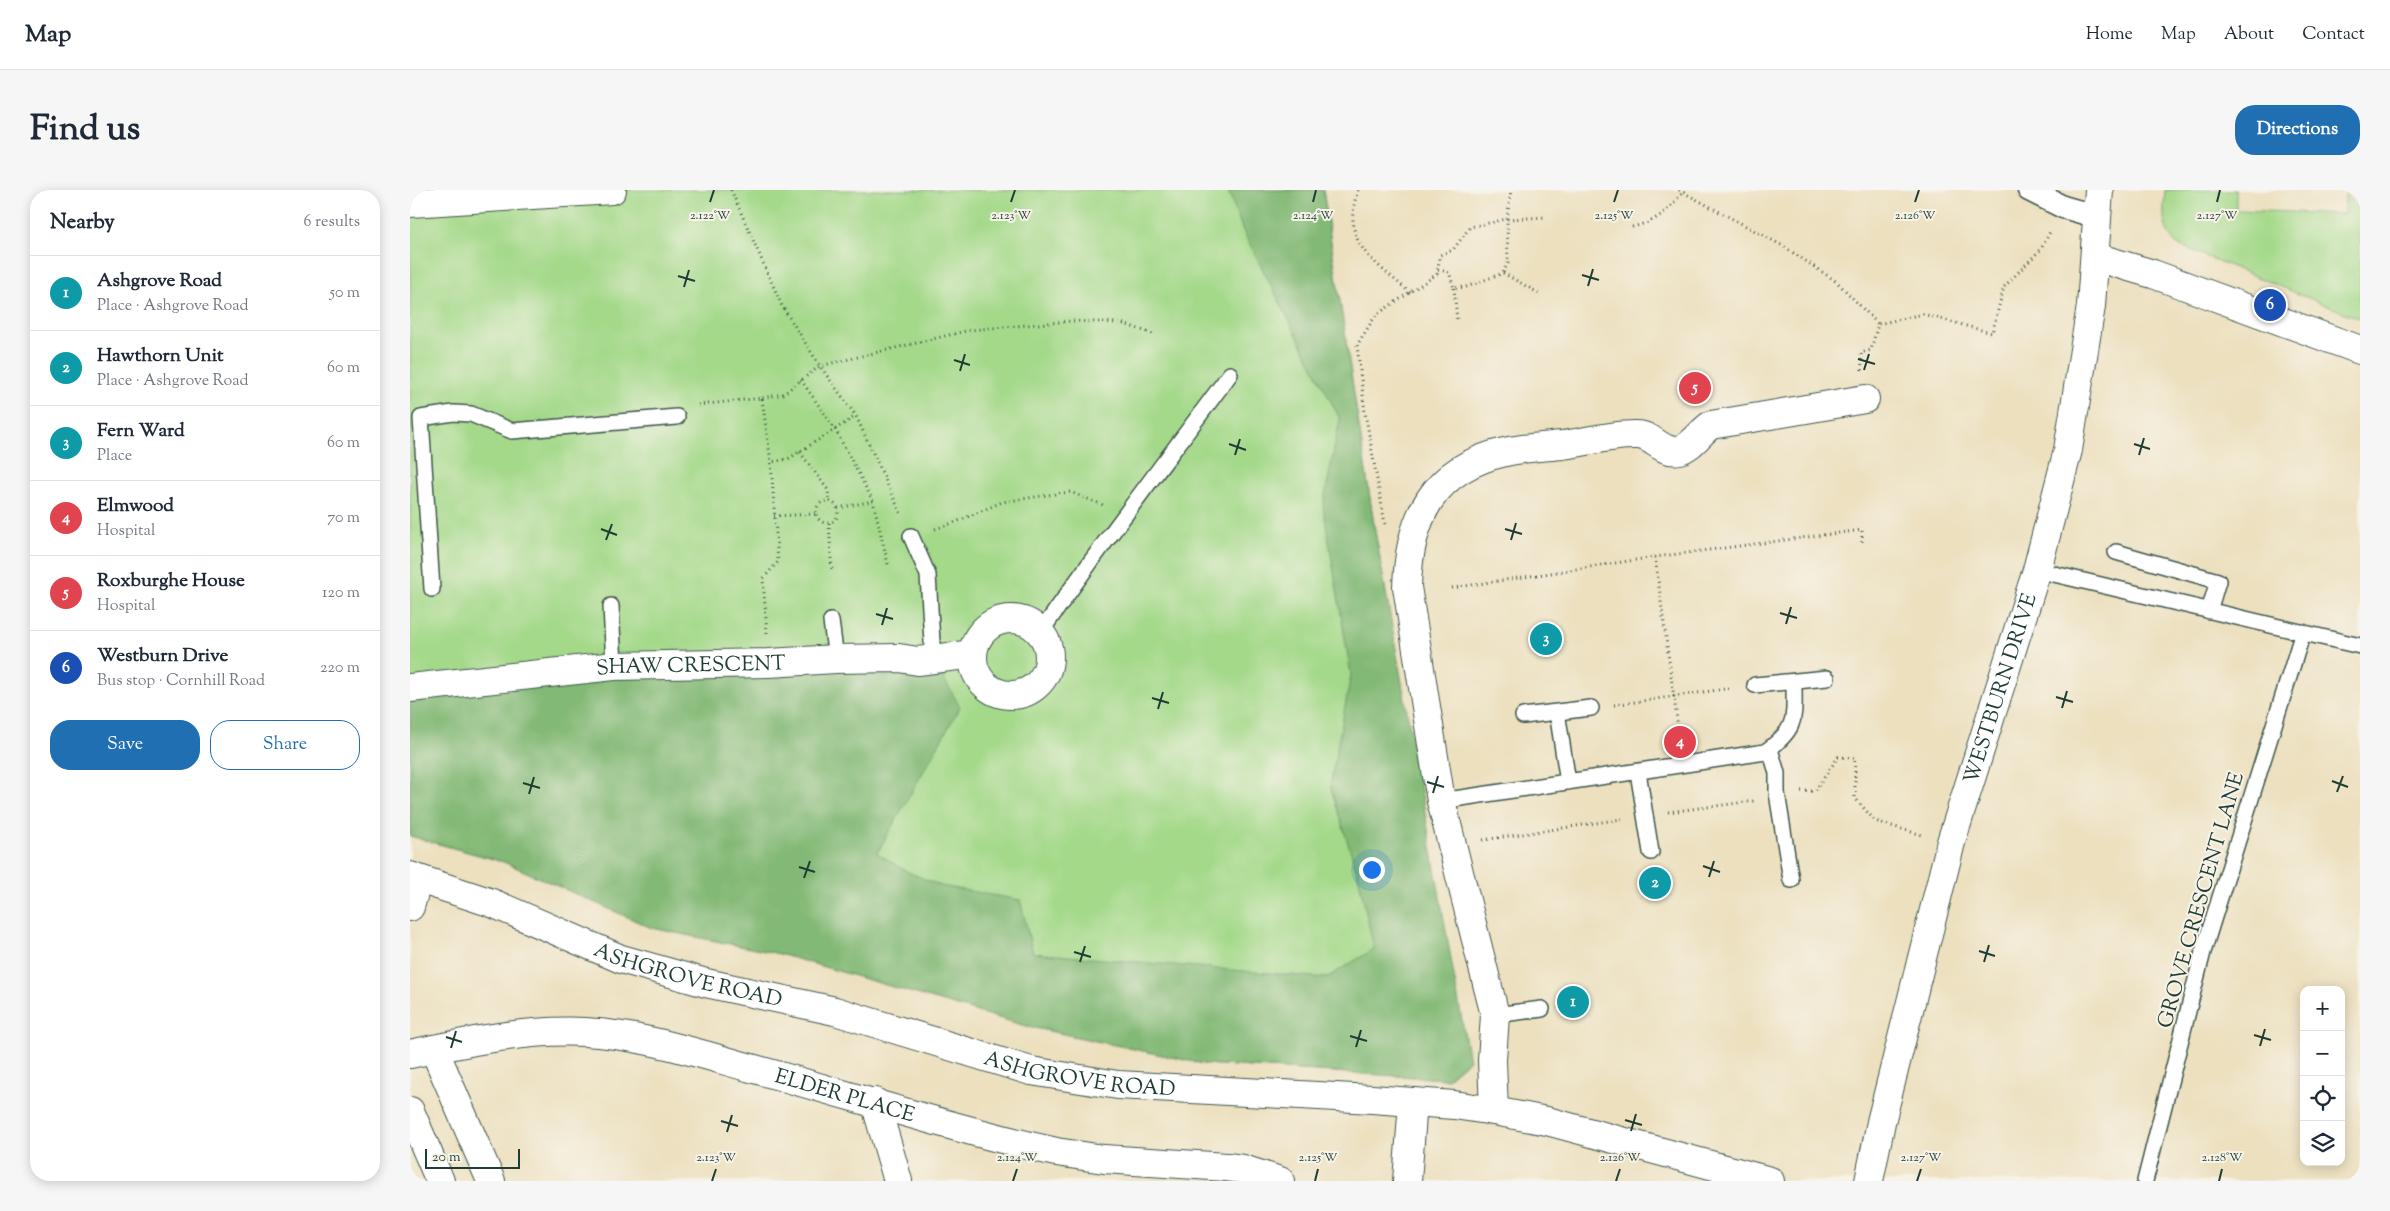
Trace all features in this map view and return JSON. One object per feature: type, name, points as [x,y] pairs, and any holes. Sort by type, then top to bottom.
[{"type":"street","points":[[410,203],[612,190]]},
{"type":"street","points":[[2030,190],[2063,207],[2099,203]]},
{"type":"street","name":"WESTBURN DRIVE","points":[[1870,1181],[1881,1122],[1951,842],[2037,570],[2068,450],[2087,341],[2099,203]]},
{"type":"street","points":[[2095,257],[2153,274],[2360,350]]},
{"type":"street","points":[[1494,1111],[1492,1060],[1495,1015],[1441,801],[1407,587],[1408,560],[1412,535],[1423,511],[1435,491],[1448,478],[1482,460],[1504,452],[1639,434],[1663,448],[1678,451],[1689,446],[1700,432],[1711,425],[1866,399]]},
{"type":"street","points":[[1014,619],[1029,623],[1041,632],[1049,650],[1047,670],[1035,686],[1025,692],[1006,694],[988,687],[980,678],[974,667],[973,654],[977,640],[986,628],[999,620],[1014,619]]},
{"type":"street","name":"SHAW CRESCENT","points":[[410,688],[614,666],[769,663],[836,659],[899,658],[918,661],[973,654]]},
{"type":"street","points":[[410,907],[414,878]]},
{"type":"street","name":"ASHGROVE ROAD","points":[[414,878],[492,903],[621,959],[706,983],[835,1011],[1031,1071],[1118,1085],[1413,1102],[1494,1111],[1557,1124],[1770,1181]]},
{"type":"street","name":"ELDER PLACE","points":[[422,1052],[526,1034],[562,1032],[608,1034],[678,1048],[1056,1152],[1104,1159],[1234,1168],[1280,1181]]},
{"type":"street","points":[[422,1052],[490,1181]]},
{"type":"street","points":[[875,1102],[898,1181]]},
{"type":"street","points":[[1407,1181],[1413,1102]]},
{"type":"street","points":[[410,1111],[419,1156],[440,1181]]},
{"type":"lane","points":[[1041,632],[1087,564],[1126,516],[1230,374]]},
{"type":"lane","points":[[432,589],[416,418],[453,413],[471,414],[512,431],[677,416]]},
{"type":"lane","points":[[911,536],[928,575],[933,659]]},
{"type":"lane","points":[[2116,552],[2218,581],[2209,611]]},
{"type":"lane","points":[[2037,570],[2360,646]]},
{"type":"lane","points":[[611,606],[614,666]]},
{"type":"lane","points":[[831,622],[836,659]]},
{"type":"lane","name":"GROVE CRESCENT LANE","points":[[2145,1181],[2203,952],[2303,632]]},
{"type":"lane","points":[[1755,685],[1827,678]]},
{"type":"lane","points":[[1441,801],[1765,752],[1786,737],[1794,720],[1794,681]]},
{"type":"lane","points":[[1523,716],[1591,708]]},
{"type":"lane","points":[[1557,712],[1568,782]]},
{"type":"lane","points":[[1770,749],[1777,773],[1777,793],[1791,880]]},
{"type":"lane","points":[[1638,772],[1651,852]]},
{"type":"lane","points":[[1495,1015],[1542,1009]]},
{"type":"path","points":[[731,190],[782,306],[820,366],[856,416],[911,536],[956,522],[1002,502],[1070,492],[1126,516]]},
{"type":"path","points":[[1358,190],[1352,208],[1352,227],[1360,246],[1410,293]]},
{"type":"path","points":[[1454,288],[1466,287],[1503,274],[1508,263],[1507,219],[1511,190]]},
{"type":"path","points":[[1632,227],[1651,223],[1666,212],[1681,191],[1783,246],[1837,282],[1878,324]]},
{"type":"path","points":[[1878,324],[1923,314],[1992,332],[2004,287],[2041,249],[2063,207]]},
{"type":"path","points":[[1412,535],[1384,523],[1365,412],[1357,345],[1376,315],[1437,274],[1440,255],[1452,250],[1470,227],[1507,219],[1546,217]]},
{"type":"path","points":[[1438,270],[1449,272],[1454,288],[1457,320]]},
{"type":"path","points":[[1503,274],[1542,295]]},
{"type":"path","points":[[677,416],[689,406],[783,394],[820,366],[970,330],[1027,323],[1072,321],[1121,323],[1153,334]]},
{"type":"path","points":[[1866,399],[1861,353],[1871,350],[1878,324]]},
{"type":"path","points":[[801,380],[835,429],[873,501],[889,568]]},
{"type":"path","points":[[762,398],[771,462],[778,562],[763,578],[769,663]]},
{"type":"path","points":[[771,462],[788,459],[856,416]]},
{"type":"path","points":[[800,452],[828,490],[829,501],[838,508],[873,501]]},
{"type":"path","points":[[816,514],[819,504],[829,501]]},
{"type":"path","points":[[816,514],[822,522],[829,523],[836,519],[838,508]]},
{"type":"path","points":[[774,516],[816,514]]},
{"type":"path","points":[[829,523],[832,572]]},
{"type":"path","points":[[1452,588],[1655,557],[1862,530],[1862,545]]},
{"type":"path","points":[[1655,557],[1683,765]]},
{"type":"path","points":[[1591,708],[1755,685]]},
{"type":"path","points":[[1451,845],[1645,815],[1762,800],[1777,793],[1816,790],[1838,757],[1855,758],[1855,798],[1875,821],[1951,842]]},
{"type":"green space","points":[[410,190],[1323,190],[1375,531],[1437,884],[1447,1079],[1204,1064],[1026,1026],[780,954],[652,928],[504,862],[410,836]]},
{"type":"green space","points":[[1228,190],[1323,190],[1375,531],[1469,1060],[1447,1079],[1204,1064],[1026,1026],[780,954],[652,928],[504,862],[410,836],[410,688],[933,659],[960,707],[877,853],[908,872],[941,886],[1020,900],[1033,953],[1326,978],[1374,949],[1358,875],[1330,786],[1351,675],[1323,506],[1340,419],[1243,231]]},
{"type":"green space","points":[[2165,190],[2236,190],[2236,210],[2344,214],[2345,194],[2360,209],[2360,319],[2176,244],[2165,225]]},
{"type":"place","name":"Westburn Drive","points":[[2270,305]]},
{"type":"place","name":"Roxburghe House","points":[[1695,388]]},
{"type":"place","name":"Fern Ward","points":[[1546,639]]},
{"type":"place","name":"Elmwood","points":[[1680,742]]},
{"type":"place","name":"Hawthorn Unit","points":[[1655,883]]},
{"type":"place","name":"Ashgrove Road","points":[[1573,1002]]}]
